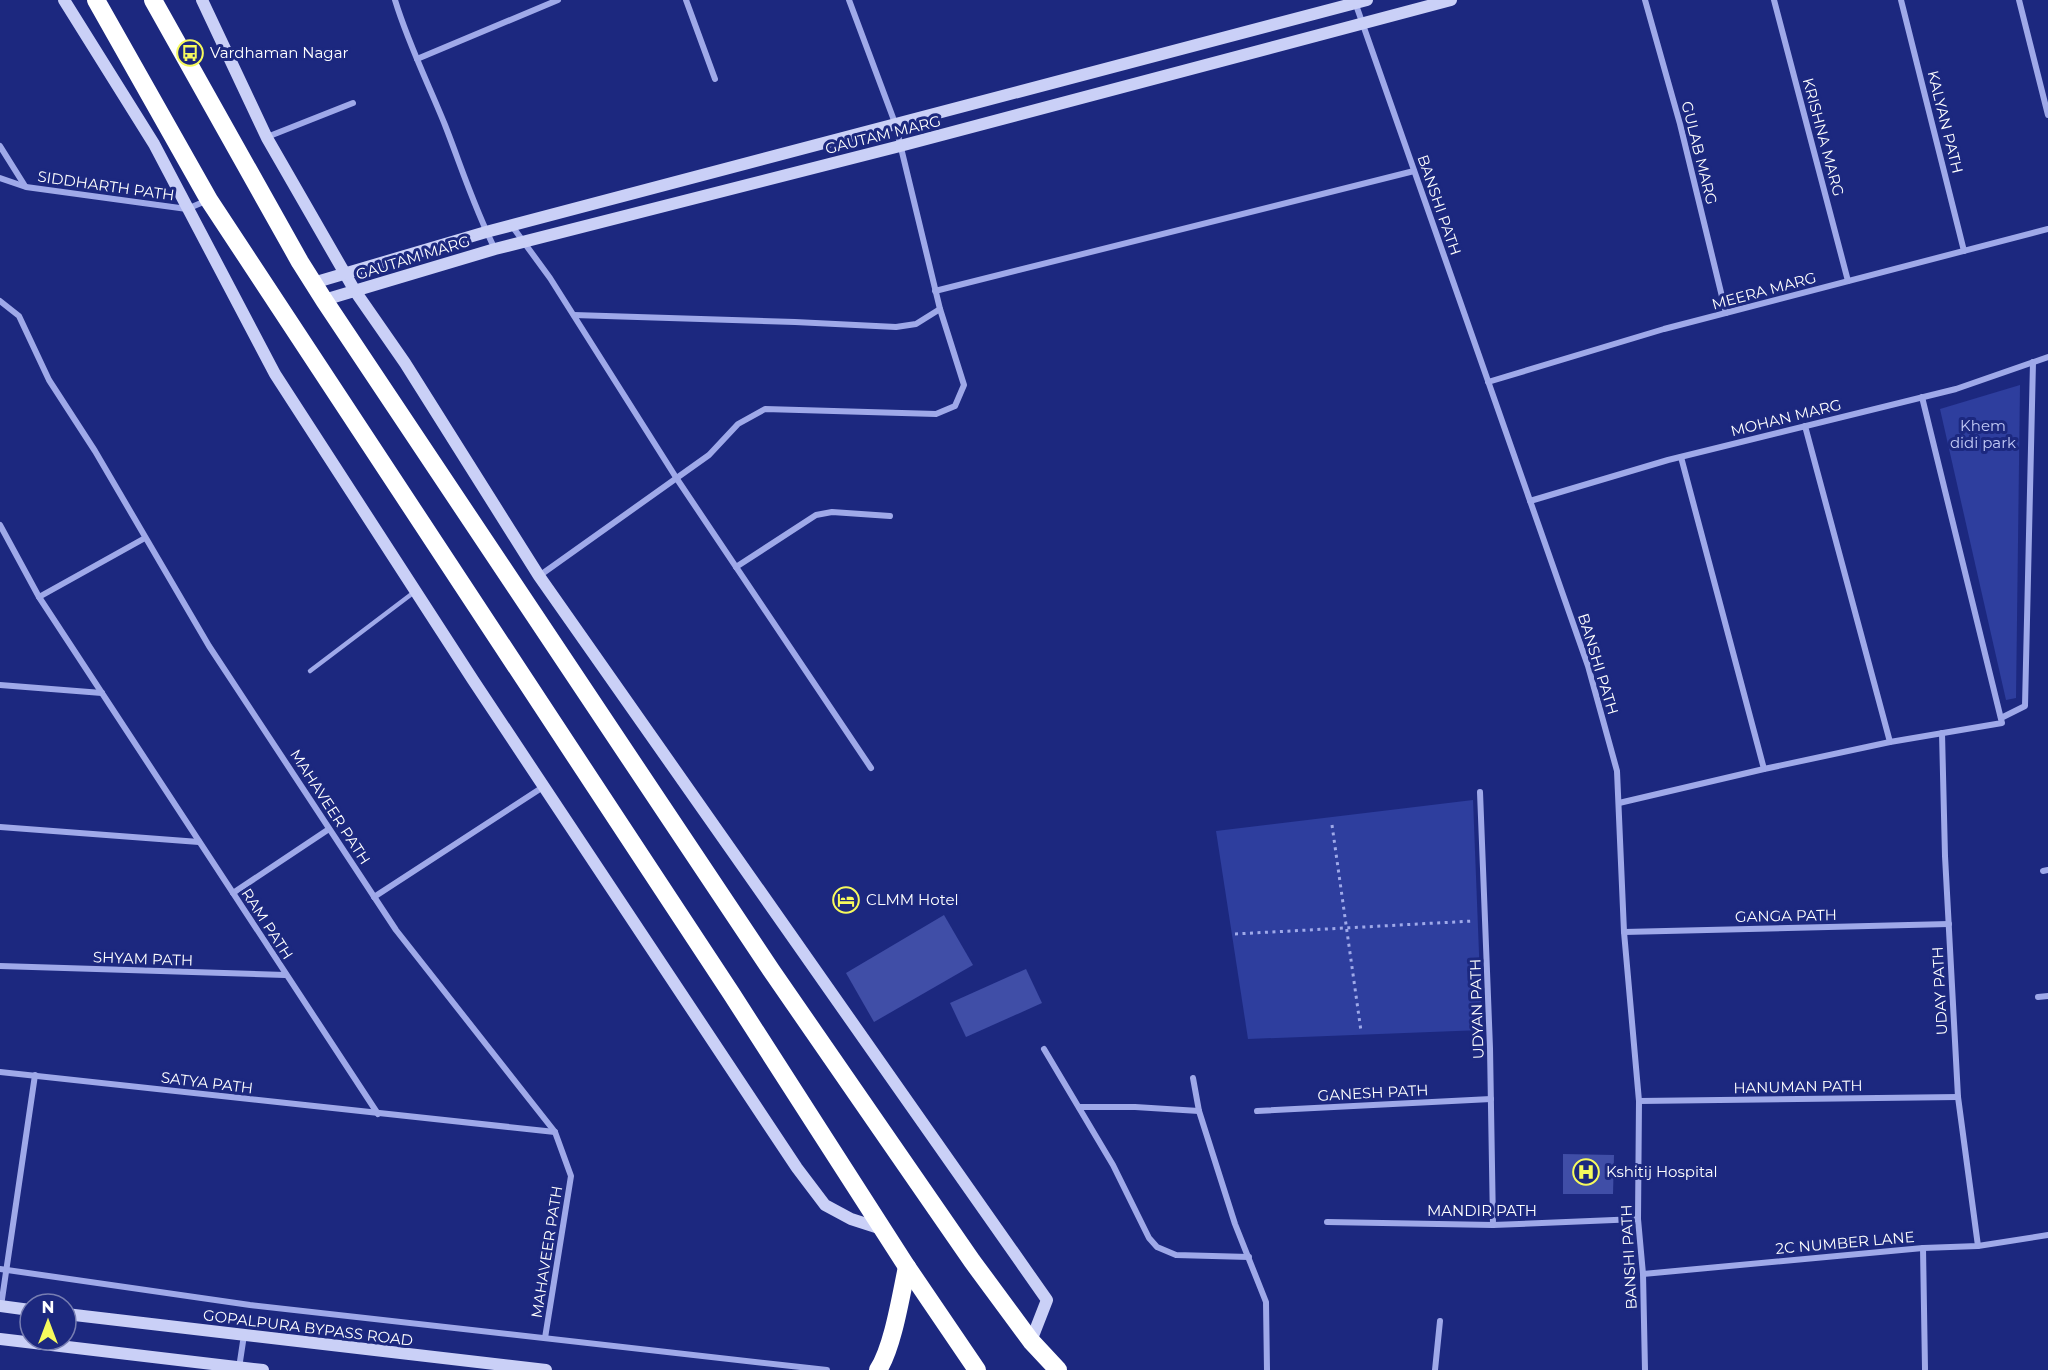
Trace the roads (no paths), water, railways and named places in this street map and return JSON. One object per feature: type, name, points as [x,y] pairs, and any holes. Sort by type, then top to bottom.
[{"type":"highway","points":[[96,0],[209,200],[731,993],[882,1229],[977,1370]]},
{"type":"highway","points":[[153,0],[312,283],[771,970],[972,1261],[1031,1341],[1058,1370]]},
{"type":"highway","points":[[878,1370],[884,1361],[907,1267]]},
{"type":"street","points":[[64,0],[154,144],[275,374],[543,787],[797,1168],[825,1205],[851,1219],[882,1229]]},
{"type":"street","points":[[202,0],[267,138],[345,274],[405,363],[539,576],[1047,1300],[1031,1341]]},
{"type":"street","points":[[395,0],[486,232],[495,249]]},
{"type":"street","points":[[417,59],[558,0]]},
{"type":"street","points":[[686,0],[715,79]]},
{"type":"street","points":[[539,576],[709,455],[738,424],[765,409],[936,414],[955,406],[964,385],[935,291],[895,123],[849,0]]},
{"type":"street","name":"GAUTAM MARG","points":[[324,300],[495,249],[900,146],[1451,0]]},
{"type":"street","name":"GULAB MARG","points":[[1644,0],[1680,124],[1726,313]]},
{"type":"street","name":"KRISHNA MARG","points":[[1774,0],[1848,281]]},
{"type":"street","name":"KALYAN PATH","points":[[1901,0],[1964,251]]},
{"type":"street","points":[[2019,0],[2048,115]]},
{"type":"street","points":[[312,283],[486,232],[1359,1]]},
{"type":"street","name":"BANSHI PATH","points":[[1359,1],[1362,23],[1588,666],[1617,771],[1624,932],[1639,1101],[1638,1219],[1643,1274],[1645,1370]]},
{"type":"street","points":[[267,138],[353,103]]},
{"type":"street","points":[[0,146],[26,187]]},
{"type":"street","points":[[935,291],[1414,171]]},
{"type":"street","name":"SIDDHARTH PATH","points":[[0,178],[26,187],[187,209],[209,200]]},
{"type":"street","points":[[511,226],[550,278],[676,479],[871,768]]},
{"type":"street","name":"MEERA MARG","points":[[1488,382],[1664,329],[2048,229]]},
{"type":"street","name":"MAHAVEER PATH","points":[[0,301],[19,316],[49,380],[94,451],[209,646],[396,930],[555,1132],[571,1176],[545,1338]]},
{"type":"street","points":[[574,315],[896,327],[916,324],[940,309]]},
{"type":"street","name":"MOHAN MARG","points":[[1530,501],[1681,457],[1956,389],[2048,357]]},
{"type":"street","points":[[2001,718],[2025,706],[2033,363]]},
{"type":"street","points":[[1618,803],[1890,742],[2002,723],[1922,397]]},
{"type":"street","points":[[1805,426],[1890,742]]},
{"type":"street","points":[[1681,457],[1764,769]]},
{"type":"street","points":[[736,567],[816,515],[832,512],[890,516]]},
{"type":"street","name":"RAM PATH","points":[[0,525],[39,597],[378,1114]]},
{"type":"street","points":[[39,597],[145,538]]},
{"type":"street","points":[[0,686],[102,693]]},
{"type":"street","name":"UDAY PATH","points":[[1942,733],[1958,1097],[1978,1246]]},
{"type":"street","points":[[374,897],[543,787]]},
{"type":"street","name":"UDYAN PATH","points":[[1480,792],[1493,1225]]},
{"type":"street","points":[[0,828],[199,842]]},
{"type":"street","points":[[233,893],[329,829]]},
{"type":"street","name":"GANGA PATH","points":[[1624,932],[1949,924]]},
{"type":"street","name":"SHYAM PATH","points":[[0,966],[285,975]]},
{"type":"street","points":[[2038,997],[2048,996]]},
{"type":"street","points":[[1044,1049],[1113,1165],[1149,1238],[1157,1247],[1176,1255],[1249,1257]]},
{"type":"street","name":"SATYA PATH","points":[[0,1072],[378,1114]]},
{"type":"street","points":[[18,1308],[0,1306],[3,1269],[35,1075]]},
{"type":"street","points":[[1193,1078],[1199,1111],[1235,1224],[1266,1302],[1267,1370]]},
{"type":"street","name":"HANUMAN PATH","points":[[1639,1101],[1958,1097]]},
{"type":"street","name":"GANESH PATH","points":[[1257,1111],[1491,1099]]},
{"type":"street","points":[[1078,1107],[1135,1107],[1199,1111]]},
{"type":"street","points":[[378,1114],[555,1132]]},
{"type":"street","name":"MANDIR PATH","points":[[1327,1222],[1493,1225],[1638,1219]]},
{"type":"street","name":"2C NUMBER LANE","points":[[1643,1274],[1923,1248],[1978,1246],[2048,1235]]},
{"type":"street","points":[[1923,1248],[1925,1369]]},
{"type":"street","points":[[3,1269],[250,1305],[827,1370]]},
{"type":"street","name":"GOPALPURA BYPASS ROAD","points":[[78,1315],[546,1370]]},
{"type":"street","points":[[1436,1370],[1440,1321]]},
{"type":"street","points":[[239,1369],[244,1335]]},
{"type":"street","points":[[0,1339],[239,1369],[264,1370]]},
{"type":"lane","points":[[310,671],[416,591]]},
{"type":"place","name":"Vardhaman Nagar","points":[[190,53]]},
{"type":"place","name":"CLMM Hotel","points":[[846,900]]},
{"type":"place","name":"Kshitij Hospital","points":[[1586,1172]]},
{"type":"park label","name":"Khem didi park","points":[[1983,434]]}]
